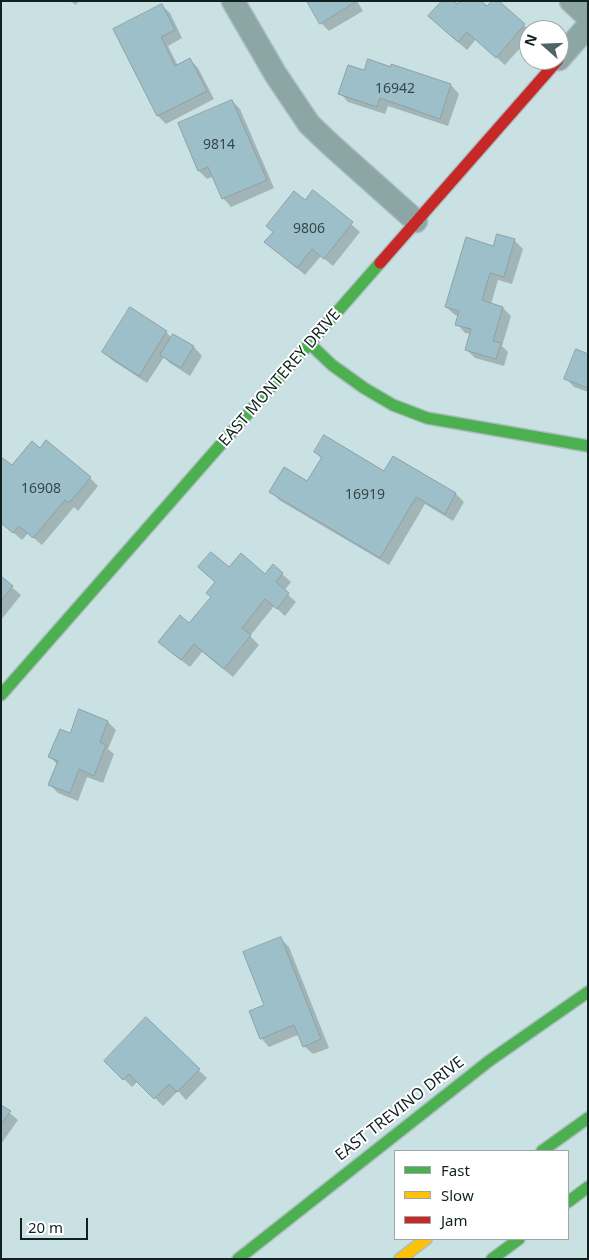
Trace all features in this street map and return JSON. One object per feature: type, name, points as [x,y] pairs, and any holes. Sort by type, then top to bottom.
[{"type":"street","points":[[233,1],[276,75],[309,124],[330,145],[416,220]]},
{"type":"street","points":[[571,1],[588,17]]},
{"type":"street","name":"EAST MONTEREY DRIVE","points":[[569,47],[588,26]]},
{"type":"street","name":"EAST MONTEREY DRIVE","points":[[1,695],[548,70]]},
{"type":"street","points":[[310,344],[332,365],[364,388],[393,405],[427,418],[588,446]]},
{"type":"street","name":"EAST TREVINO DRIVE","points":[[238,1259],[489,1061],[588,992]]},
{"type":"street","points":[[543,1150],[588,1118]]},
{"type":"street","points":[[569,1201],[588,1187]]},
{"type":"street","points":[[400,1259],[425,1240]]},
{"type":"street","points":[[492,1259],[518,1240]]},
{"type":"building","points":[[307,1],[355,1],[355,2],[320,24]]},
{"type":"building","points":[[442,1],[454,1],[457,4],[460,1],[481,1],[487,6],[492,1],[499,1],[520,20],[519,31],[496,58],[467,32],[458,42],[428,16]]},
{"type":"building","points":[[162,4],[175,30],[161,37],[175,66],[190,58],[207,91],[157,116],[113,29]]},
{"type":"building","points":[[368,59],[391,67],[391,64],[451,84],[440,119],[380,98],[377,107],[338,94],[348,65],[364,70]]},
{"type":"building","points":[[232,100],[267,180],[222,199],[208,167],[198,171],[178,123]]},
{"type":"building","points":[[313,190],[353,222],[324,259],[312,249],[297,268],[264,242],[273,232],[266,226],[294,191],[305,200]]},
{"type":"building","points":[[497,234],[515,239],[504,277],[490,273],[482,300],[503,307],[493,341],[501,343],[496,359],[465,350],[471,329],[455,325],[459,311],[445,307],[466,237],[493,246]]},
{"type":"building","points":[[130,307],[167,331],[139,376],[102,352]]},
{"type":"building","points":[[173,334],[194,346],[181,368],[160,355]]},
{"type":"building","points":[[576,349],[588,354],[588,388],[564,379]]},
{"type":"building","points":[[324,435],[384,471],[393,456],[456,493],[445,514],[416,497],[380,558],[269,492],[284,467],[307,481],[322,457],[314,452]]},
{"type":"building","points":[[46,440],[91,477],[69,503],[65,500],[33,538],[19,526],[13,533],[1,523],[1,457],[12,465],[32,441],[40,448]]},
{"type":"building","points":[[211,552],[229,567],[241,553],[265,574],[273,564],[283,573],[276,582],[289,593],[277,609],[265,599],[242,628],[251,635],[224,669],[194,644],[181,660],[158,642],[180,615],[189,623],[211,597],[206,593],[215,582],[198,567]]},
{"type":"building","points":[[1,576],[13,586],[1,601]]},
{"type":"building","points":[[79,709],[108,721],[100,742],[106,745],[94,776],[79,769],[70,793],[48,785],[58,761],[48,757],[60,729],[70,733]]},
{"type":"building","points":[[281,937],[321,1039],[303,1047],[294,1025],[260,1039],[249,1011],[264,1005],[243,952]]},
{"type":"building","points":[[146,1017],[200,1069],[177,1092],[169,1084],[154,1099],[129,1074],[123,1080],[104,1061]]},
{"type":"building","points":[[1,1105],[11,1111],[1,1124]]},
{"type":"traffic: fast","points":[[1,695],[380,263]]},
{"type":"traffic: fast","points":[[310,344],[332,365],[364,388],[393,405],[427,418],[588,446]]},
{"type":"traffic: fast","points":[[238,1259],[489,1061],[588,992]]},
{"type":"traffic: fast","points":[[543,1150],[588,1118]]},
{"type":"traffic: fast","points":[[569,1201],[588,1187]]},
{"type":"traffic: fast","points":[[492,1259],[518,1240]]},
{"type":"traffic: slow","points":[[400,1259],[425,1240]]},
{"type":"traffic: jam","points":[[380,263],[549,70]]}]
